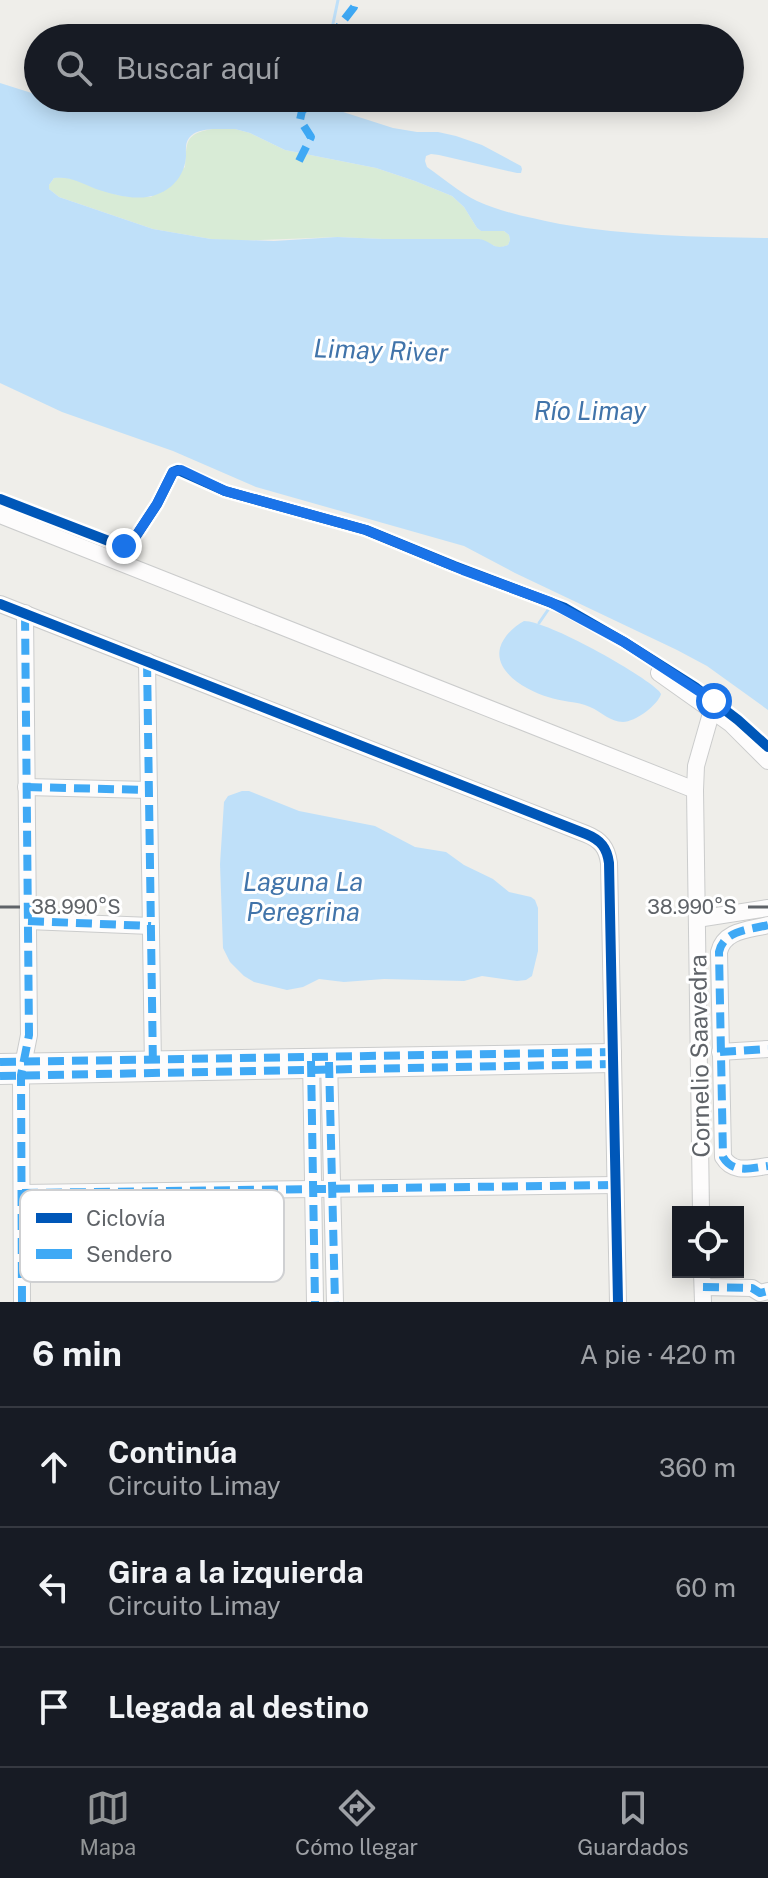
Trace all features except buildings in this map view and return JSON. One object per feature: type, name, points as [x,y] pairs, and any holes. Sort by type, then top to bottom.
[{"type":"street","points":[[0,515],[695,790]]},
{"type":"street","points":[[0,604],[599,841],[607,851],[609,863],[618,1302]]},
{"type":"street","points":[[22,1190],[23,1068],[29,1035],[25,613]]},
{"type":"street","points":[[147,661],[153,1066]]},
{"type":"street","points":[[659,673],[731,724],[768,761]]},
{"type":"street","name":"Cornelio Saavedra","points":[[701,1206],[695,790],[696,766],[712,710]]},
{"type":"street","points":[[26,787],[149,790]]},
{"type":"street","points":[[697,919],[768,908]]},
{"type":"street","points":[[28,921],[151,926]]},
{"type":"street","points":[[768,925],[731,935],[721,942],[719,952],[723,1157],[727,1164],[736,1168],[768,1166]]},
{"type":"street","points":[[720,1052],[768,1049]]},
{"type":"street","points":[[0,1062],[23,1068],[613,1058]]},
{"type":"street","points":[[311,1063],[315,1302]]},
{"type":"street","points":[[329,1063],[335,1302]]},
{"type":"street","points":[[0,1076],[23,1068]]},
{"type":"street","points":[[240,1190],[615,1185]]},
{"type":"street","points":[[703,1287],[752,1288],[763,1295]]},
{"type":"green space","points":[[212,129],[235,129],[285,150],[376,168],[415,181],[452,196],[481,231],[504,231],[510,240],[508,245],[499,248],[479,239],[211,239],[153,229],[59,197],[49,189],[54,178],[62,178],[118,195],[151,197],[185,167],[189,140]]},
{"type":"water","name":"Río Limay","points":[[0,83],[24,91],[24,112],[343,112],[393,128],[456,136],[482,145],[521,166],[521,173],[517,173],[439,155],[426,156],[427,167],[457,189],[477,201],[507,212],[612,231],[768,238],[768,710],[707,666],[464,546],[256,487],[173,451],[62,412],[0,383]],"holes":[[[235,129],[285,150],[376,168],[452,196],[481,231],[504,231],[509,235],[508,245],[495,246],[479,239],[211,239],[153,229],[59,197],[49,189],[54,178],[60,178],[127,197],[151,196],[174,184],[185,163],[187,142],[196,132]]]},
{"type":"water","points":[[524,621],[553,629],[615,661],[659,691],[659,698],[640,716],[618,722],[585,705],[553,699],[522,685],[502,665],[500,648],[513,629]]},
{"type":"water","name":"Laguna La Peregrina","points":[[242,791],[299,811],[375,826],[415,847],[446,852],[509,892],[531,897],[538,908],[538,951],[532,976],[517,981],[482,976],[464,981],[384,979],[344,982],[319,979],[287,990],[254,982],[244,976],[230,962],[223,948],[220,864],[224,802],[228,796]]},
{"type":"waterway","points":[[333,24],[338,0]]},
{"type":"waterway","points":[[539,623],[550,607]]},
{"type":"marked path","points":[[341,24],[356,0]]},
{"type":"marked path","points":[[299,161],[311,137],[300,120],[302,112]]},
{"type":"marked path","points":[[22,1190],[21,1075],[29,1035],[25,613]]},
{"type":"marked path","points":[[147,661],[153,1069]]},
{"type":"marked path","points":[[26,787],[149,790]]},
{"type":"marked path","points":[[28,921],[151,926]]},
{"type":"marked path","points":[[768,925],[732,935],[719,952],[723,1157],[737,1168],[768,1166]]},
{"type":"marked path","points":[[720,1052],[768,1049]]},
{"type":"marked path","points":[[0,1062],[613,1052]]},
{"type":"marked path","points":[[311,1061],[315,1302]]},
{"type":"marked path","points":[[329,1062],[335,1302]]},
{"type":"marked path","points":[[0,1076],[613,1064]]},
{"type":"marked path","points":[[244,1190],[615,1185]]},
{"type":"marked path","points":[[22,1282],[22,1302]]},
{"type":"marked path","points":[[703,1287],[752,1288],[760,1293],[768,1291]]},
{"type":"cycle path","points":[[0,499],[127,546],[157,504],[173,472],[178,470],[225,491],[366,530],[565,608],[695,687],[768,747]]},
{"type":"cycle path","points":[[0,604],[586,834],[602,845],[609,863],[618,1302]]},
{"type":"route","points":[[124,546],[132,542],[173,472],[181,470],[225,491],[378,534],[565,608],[679,676],[714,701]]},
{"type":"water label","name":"Limay River","points":[[381,350]]}]
